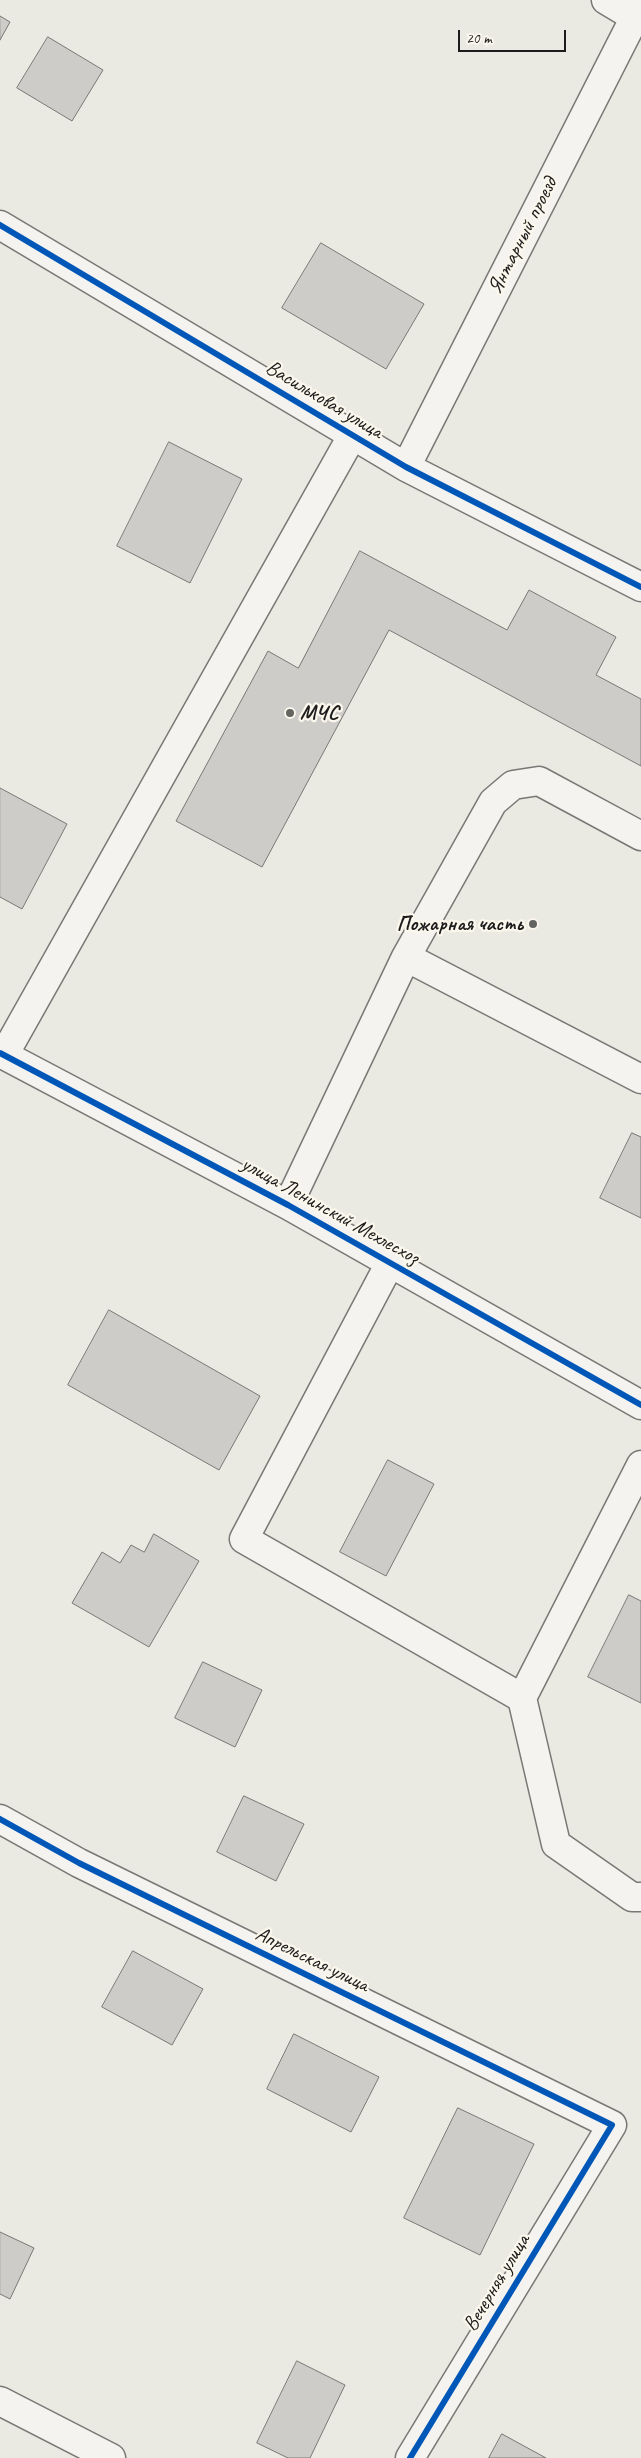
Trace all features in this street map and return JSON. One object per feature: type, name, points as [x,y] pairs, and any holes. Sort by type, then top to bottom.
[{"type":"street","points":[[606,0],[639,15]]},
{"type":"street","name":"Янтарный проезд","points":[[406,467],[639,15]]},
{"type":"street","name":"Васильковая улица","points":[[0,224],[406,467],[641,587]]},
{"type":"street","points":[[2,1054],[352,436]]},
{"type":"street","points":[[288,1205],[406,957],[493,802],[513,785],[540,781],[641,836]]},
{"type":"street","points":[[406,957],[641,1079]]},
{"type":"street","name":"улица Ленинский Мехлесхоз","points":[[2,1054],[288,1205],[641,1404]]},
{"type":"street","points":[[390,1263],[244,1539],[522,1698]]},
{"type":"street","points":[[641,1464],[522,1698],[556,1844],[632,1897],[641,1898]]},
{"type":"street","name":"Апрельская улица","points":[[0,1819],[79,1863],[612,2125]]},
{"type":"street","name":"Вечерняя улица","points":[[410,2458],[612,2125]]},
{"type":"street","points":[[0,2401],[111,2458]]},
{"type":"building","points":[[0,16],[10,22],[0,40]]},
{"type":"building","points":[[48,37],[103,70],[72,121],[17,88]]},
{"type":"building","points":[[321,243],[424,304],[386,369],[282,308]]},
{"type":"building","points":[[169,442],[242,479],[190,583],[117,546]]},
{"type":"building","name":"МЧС","points":[[360,551],[507,630],[529,590],[616,637],[596,675],[641,699],[641,766],[389,630],[262,867],[176,821],[268,651],[298,668]]},
{"type":"building","points":[[0,788],[67,824],[22,909],[0,897]]},
{"type":"building","points":[[632,1133],[641,1137],[641,1218],[600,1198]]},
{"type":"building","points":[[109,1310],[260,1396],[219,1470],[68,1385]]},
{"type":"building","points":[[388,1460],[434,1484],[386,1576],[340,1552]]},
{"type":"building","points":[[154,1534],[199,1561],[149,1647],[72,1603],[102,1552],[120,1563],[131,1545],[144,1552]]},
{"type":"building","points":[[629,1595],[641,1601],[641,1703],[588,1677]]},
{"type":"building","points":[[203,1662],[262,1690],[235,1747],[175,1718]]},
{"type":"building","points":[[244,1796],[304,1824],[276,1881],[217,1852]]},
{"type":"building","points":[[133,1951],[203,1989],[172,2045],[102,2007]]},
{"type":"building","points":[[294,2034],[379,2077],[351,2132],[267,2089]]},
{"type":"building","points":[[458,2108],[534,2144],[480,2255],[404,2218]]},
{"type":"building","points":[[0,2232],[34,2248],[10,2299],[0,2294]]},
{"type":"building","points":[[297,2361],[345,2385],[310,2458],[288,2458],[257,2443]]},
{"type":"building","points":[[502,2434],[546,2458],[489,2458]]},
{"type":"cycle path","points":[[0,225],[406,467],[641,587]]},
{"type":"cycle path","points":[[0,1053],[288,1205],[641,1405]]},
{"type":"cycle path","points":[[0,1819],[79,1863],[612,2125],[410,2458]]},
{"type":"place","name":"МЧС","points":[[290,713]]},
{"type":"place","name":"Пожарная часть","points":[[533,924]]}]
